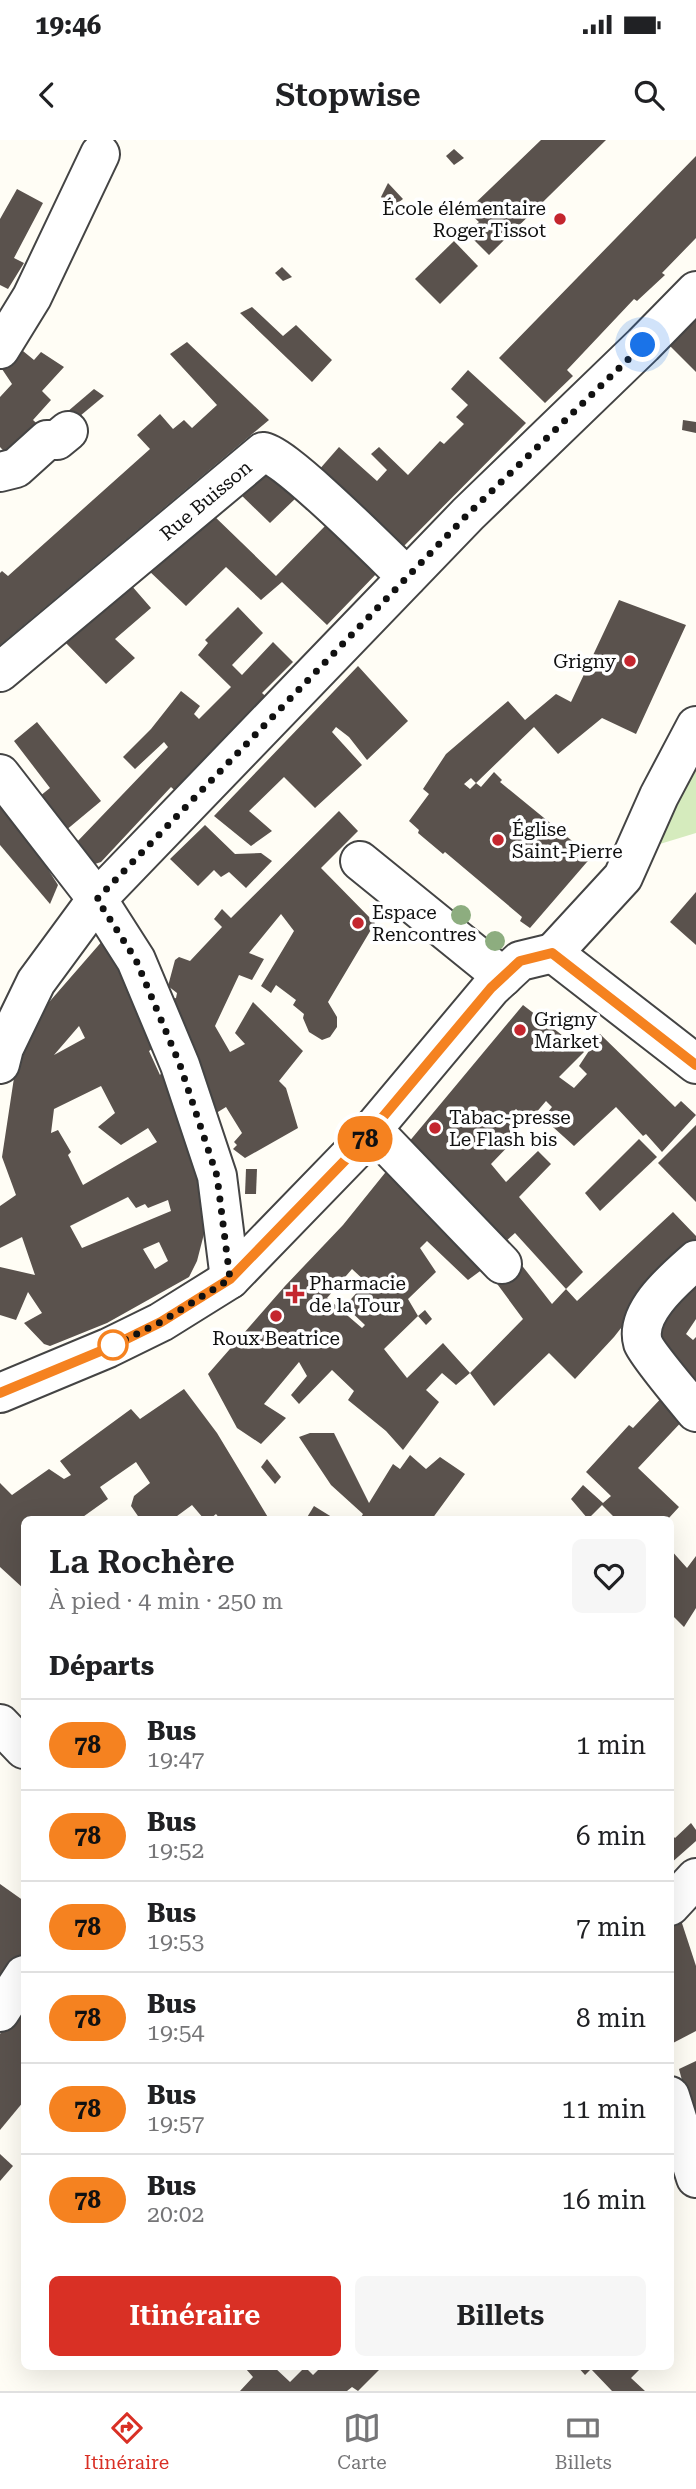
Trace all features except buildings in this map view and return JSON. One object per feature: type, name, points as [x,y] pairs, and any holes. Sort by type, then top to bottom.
[{"type":"street","points":[[0,349],[32,297],[100,154]]},
{"type":"street","points":[[0,1064],[4,1048],[36,982],[97,899],[468,514],[696,291]]},
{"type":"street","points":[[0,472],[16,468],[47,440],[57,440],[68,431]]},
{"type":"street","name":"Rue Buisson","points":[[0,672],[263,452],[269,453],[295,472],[407,577]]},
{"type":"street","points":[[0,1393],[108,1348],[161,1322],[230,1279],[373,1129],[491,988],[520,961],[552,953],[623,877],[659,796],[696,726]]},
{"type":"street","points":[[0,774],[97,899],[136,960],[180,1065],[217,1176],[230,1279]]},
{"type":"street","points":[[360,861],[503,977]]},
{"type":"street","points":[[552,953],[696,1065]]},
{"type":"street","points":[[373,1129],[502,1264]]},
{"type":"street","points":[[696,1259],[664,1288],[643,1322],[643,1344],[696,1412]]},
{"type":"street","points":[[0,1724],[21,1746]]},
{"type":"street","points":[[674,1902],[696,1878]]},
{"type":"street","points":[[0,2012],[21,1980]]},
{"type":"street","points":[[674,2109],[696,2178]]},
{"type":"green space","points":[[696,767],[696,833],[650,847]]},
{"type":"bus line","name":"78","points":[[0,1393],[108,1348],[161,1322],[230,1279],[356,1149],[491,988],[520,961],[552,953],[696,1065]]},
{"type":"place","name":"École élémentaire Roger Tissot","points":[[560,219]]},
{"type":"place","name":"Grigny","points":[[630,661]]},
{"type":"place","name":"Église Saint-Pierre","points":[[498,840]]},
{"type":"place","name":"Espace Rencontres","points":[[358,923]]},
{"type":"place","name":"Grigny Market","points":[[520,1030]]},
{"type":"place","name":"Tabac-presse Le Flash bis","points":[[435,1128]]},
{"type":"place","name":"Pharmacie de la Tour","points":[[295,1294]]},
{"type":"place","name":"Roux Beatrice","points":[[276,1316]]},
{"type":"route","points":[[113,1345],[108,1348],[161,1322],[230,1279],[217,1176],[180,1065],[136,960],[97,899],[468,514],[643,345]]}]
